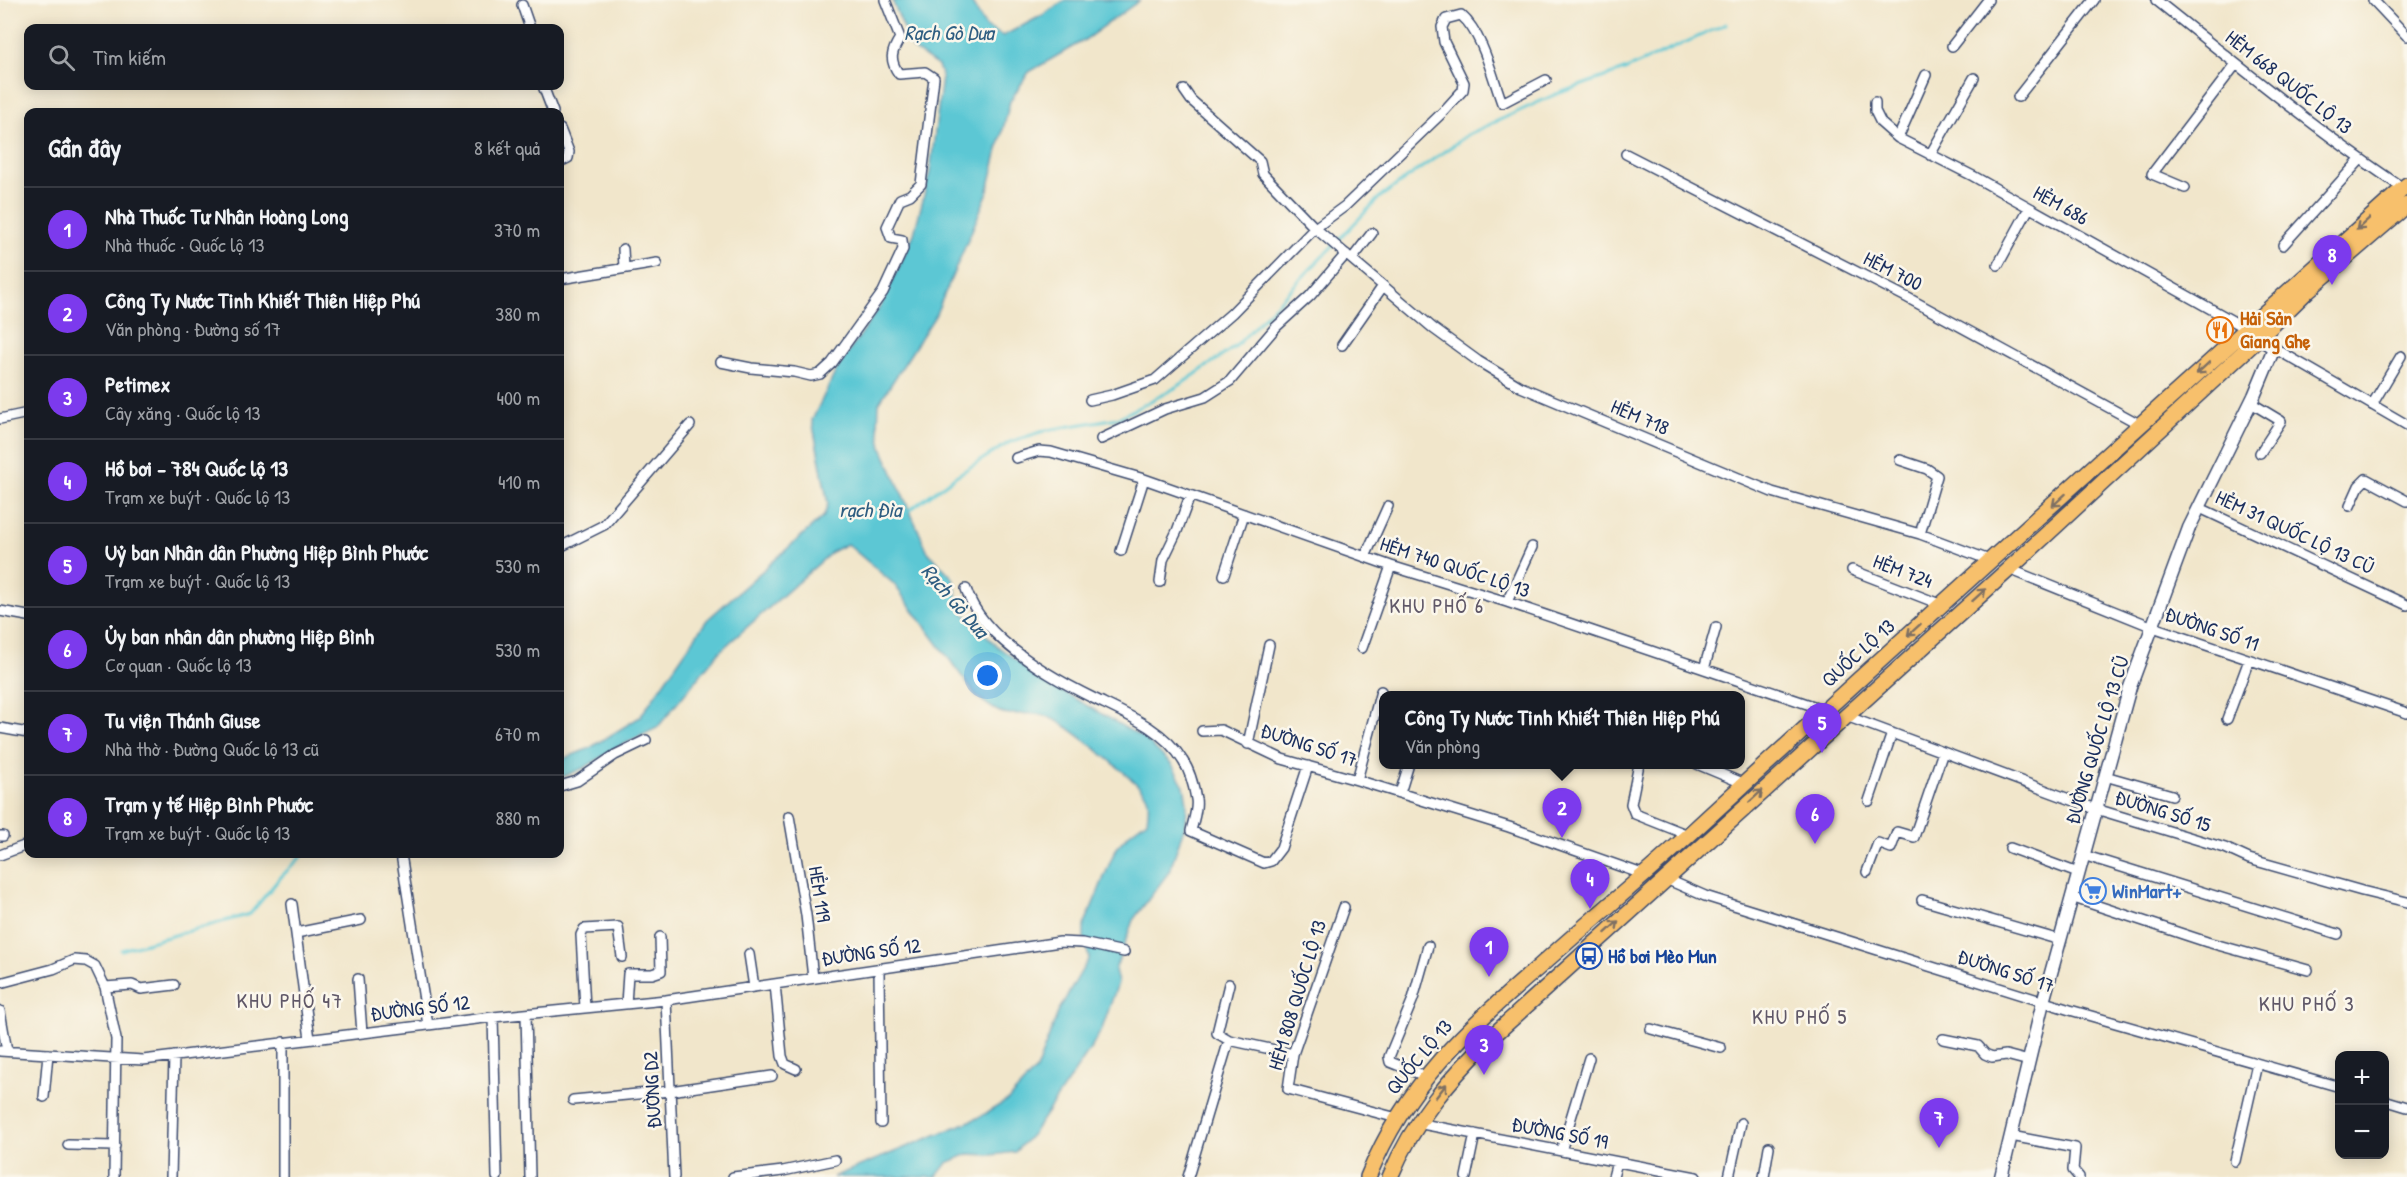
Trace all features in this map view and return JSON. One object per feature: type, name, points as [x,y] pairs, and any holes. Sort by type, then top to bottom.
[{"type":"highway","name":"QUỐC LỘ 13","points":[[1368,1177],[1378,1152],[1397,1118],[1425,1076],[1453,1044],[1494,1005],[1645,875],[2245,328],[2405,186]]},
{"type":"highway","name":"QUỐC LỘ 13","points":[[1390,1177],[1417,1123],[1451,1078],[1482,1047],[2009,569],[2308,290],[2407,205]]},
{"type":"highway","points":[[2245,328],[2259,338]]},
{"type":"street","points":[[721,362],[751,369],[794,372],[811,376],[820,374],[832,363],[883,292],[900,256],[903,249],[902,240],[891,238],[887,227],[900,199],[910,195],[921,184],[934,78],[925,72],[899,74],[893,66],[891,58],[893,49],[900,38],[885,0]]},
{"type":"street","points":[[1953,46],[1988,0]]},
{"type":"street","points":[[2018,97],[2094,0]]},
{"type":"street","name":"HẺM 668 QUỐC LỘ 13","points":[[2156,0],[2360,160],[2405,186]]},
{"type":"street","points":[[2373,0],[2407,36]]},
{"type":"street","points":[[522,5],[529,24]]},
{"type":"street","points":[[1090,400],[1112,396],[1155,380],[1232,313],[1315,228],[1345,206],[1396,159],[1463,90],[1464,83],[1443,42],[1442,27],[1446,19],[1461,15],[1471,23],[1502,103],[1545,80]]},
{"type":"street","points":[[2185,188],[2152,174],[2236,64]]},
{"type":"street","points":[[1898,138],[1926,75]]},
{"type":"street","points":[[1930,155],[1974,78]]},
{"type":"street","points":[[545,90],[551,108]]},
{"type":"street","name":"HẺM 718","points":[[1184,90],[1191,100],[1260,161],[1263,174],[1315,228],[1434,329],[1478,361],[1521,387],[1772,492],[1920,534],[1992,561]]},
{"type":"street","name":"HẺM 686","points":[[1875,102],[1875,111],[1881,123],[1898,138],[2245,328]]},
{"type":"street","points":[[564,139],[569,152],[568,158],[564,160]]},
{"type":"street","name":"HẺM 700","points":[[1626,154],[1908,298],[2141,425]]},
{"type":"street","points":[[2283,245],[2360,160]]},
{"type":"street","points":[[1998,265],[2029,208]]},
{"type":"street","points":[[1101,439],[1166,409],[1205,397],[1230,381],[1276,327],[1311,296],[1372,233]]},
{"type":"street","points":[[623,249],[624,267]]},
{"type":"street","points":[[564,278],[657,263]]},
{"type":"street","points":[[1342,345],[1383,286]]},
{"type":"street","points":[[2259,338],[2407,425]]},
{"type":"street","name":"ĐƯỜNG QUỐC LỘ 13 CŨ","points":[[2001,1177],[2043,1002],[2130,687],[2189,528],[2251,403],[2274,348]]},
{"type":"street","points":[[2372,405],[2401,356]]},
{"type":"street","points":[[2251,403],[2281,421],[2260,453]]},
{"type":"street","points":[[0,419],[24,413]]},
{"type":"street","points":[[564,545],[604,525],[690,425]]},
{"type":"street","name":"HẺM 740 QUỐC LỘ 13","points":[[1016,458],[1039,451],[1074,458],[1144,479],[1391,566],[1507,602],[1826,710]]},
{"type":"street","points":[[1900,460],[1927,469],[1937,476],[1920,534]]},
{"type":"street","points":[[1121,551],[1144,479]]},
{"type":"street","points":[[2350,506],[2359,486],[2366,479],[2407,501]]},
{"type":"street","points":[[1160,582],[1163,560],[1178,531],[1190,496]]},
{"type":"street","points":[[1365,557],[1389,506]]},
{"type":"street","name":"HẺM 31 QUỐC LỘ 13 CŨ","points":[[2200,508],[2407,604]]},
{"type":"street","points":[[1224,576],[1244,514]]},
{"type":"street","points":[[1507,602],[1532,547]]},
{"type":"street","points":[[1362,648],[1391,566]]},
{"type":"street","name":"ĐƯỜNG SỐ 11","points":[[2009,569],[2152,627],[2407,713]]},
{"type":"street","name":"HẺM 724","points":[[1852,570],[1942,605]]},
{"type":"street","points":[[966,590],[976,612],[1003,641],[1036,665],[1147,726],[1183,759],[1190,773],[1197,801],[1191,831],[1264,863],[1271,861],[1281,848],[1308,766]]},
{"type":"street","points":[[0,611],[24,615]]},
{"type":"street","points":[[1704,669],[1716,627]]},
{"type":"street","points":[[1248,744],[1269,645]]},
{"type":"street","points":[[2227,719],[2249,660]]},
{"type":"street","points":[[1357,780],[1379,698]]},
{"type":"street","name":"ĐƯỜNG SỐ 15","points":[[1846,716],[2096,809],[2225,848],[2249,859],[2407,902]]},
{"type":"street","points":[[0,728],[24,733]]},
{"type":"street","name":"ĐƯỜNG SỐ 17","points":[[1202,731],[1216,728],[1282,759],[1509,827],[1645,875]]},
{"type":"street","points":[[1869,801],[1892,733]]},
{"type":"street","points":[[564,785],[577,781],[615,755],[646,740]]},
{"type":"street","points":[[1867,872],[1878,843],[1891,848],[1897,832],[1914,837],[1942,752]]},
{"type":"street","points":[[1400,793],[1407,769]]},
{"type":"street","points":[[1638,769],[1631,804],[1635,814],[1688,836]]},
{"type":"street","points":[[1707,769],[1744,784]]},
{"type":"street","points":[[2105,776],[2172,795]]},
{"type":"street","name":"HẺM 119","points":[[789,816],[806,915],[813,978]]},
{"type":"street","points":[[0,855],[24,846]]},
{"type":"street","points":[[2010,848],[2078,873]]},
{"type":"street","points":[[2083,855],[2338,934]]},
{"type":"street","points":[[402,858],[428,1025]]},
{"type":"street","name":"ĐƯỜNG SỐ 17","points":[[1666,879],[1705,896],[2043,1002],[2335,1086]]},
{"type":"street","points":[[2071,897],[2207,942],[2308,970]]},
{"type":"street","points":[[1923,900],[2060,940]]},
{"type":"street","points":[[292,904],[310,1039]]},
{"type":"street","name":"HẺM 808 QUỐC LỘ 13","points":[[1344,907],[1293,1054],[1288,1089],[1397,1118]]},
{"type":"street","points":[[296,933],[361,920]]},
{"type":"street","points":[[585,1008],[580,935],[584,929],[618,927],[622,957]]},
{"type":"street","points":[[626,1004],[628,974],[652,974],[661,971],[660,937]]},
{"type":"street","name":"ĐƯỜNG SỐ 12","points":[[3,1051],[143,1060],[493,1017],[666,1000],[1060,942],[1082,943],[1124,952]]},
{"type":"street","points":[[1425,1076],[1390,1062],[1389,1057],[1413,999],[1428,946]]},
{"type":"street","points":[[749,954],[754,987]]},
{"type":"street","points":[[0,983],[53,969],[74,960],[93,964],[105,987],[116,1038],[114,1177]]},
{"type":"street","points":[[879,970],[881,1123]]},
{"type":"street","points":[[358,979],[362,1033]]},
{"type":"street","points":[[775,984],[782,1056],[785,1064],[796,1069]]},
{"type":"street","points":[[1229,984],[1217,1033],[1229,1040],[1293,1054]]},
{"type":"street","points":[[105,987],[132,985],[141,989],[174,985]]},
{"type":"street","name":"ĐƯỜNG D2","points":[[666,1000],[674,1177]]},
{"type":"street","points":[[0,1011],[3,1051]]},
{"type":"street","points":[[526,1014],[530,1177]]},
{"type":"street","points":[[493,1017],[497,1177]]},
{"type":"street","points":[[1652,1029],[1721,1048]]},
{"type":"street","points":[[1943,1039],[1978,1047],[1984,1054],[1992,1057],[2006,1055],[2029,1062]]},
{"type":"street","points":[[1188,1177],[1229,1040]]},
{"type":"street","points":[[283,1042],[283,1177]]},
{"type":"street","points":[[44,1097],[48,1054]]},
{"type":"street","points":[[171,1177],[174,1056]]},
{"type":"street","points":[[1561,1151],[1589,1058]]},
{"type":"street","points":[[2235,1161],[2257,1064]]},
{"type":"street","points":[[573,1100],[670,1091],[772,1076]]},
{"type":"street","points":[[2389,1101],[2407,1107]]},
{"type":"street","name":"ĐƯỜNG SỐ 19","points":[[1417,1123],[1696,1177]]},
{"type":"street","points":[[1729,1177],[1741,1123]]},
{"type":"street","points":[[1466,1177],[1475,1134]]},
{"type":"street","points":[[2011,1136],[2075,1148],[2073,1170],[2079,1177]]},
{"type":"street","points":[[68,1145],[115,1146]]},
{"type":"street","points":[[1764,1177],[1769,1147]]},
{"type":"street","points":[[733,1177],[783,1171],[835,1160]]},
{"type":"street","points":[[1613,1177],[1617,1162]]},
{"type":"water","points":[[892,0],[970,0],[986,27],[1003,36],[1065,0],[1140,0],[1086,39],[1029,72],[1010,101],[987,194],[935,316],[879,403],[878,426],[882,448],[928,552],[953,578],[959,603],[965,614],[996,645],[1043,680],[1145,739],[1172,765],[1184,786],[1187,803],[1186,822],[1169,872],[1133,920],[1115,970],[1118,983],[1102,1029],[1033,1133],[1015,1152],[991,1155],[968,1154],[947,1163],[936,1177],[833,1177],[980,1117],[1008,1100],[1036,1070],[1059,1010],[1089,958],[1084,938],[1084,926],[1116,848],[1131,832],[1147,820],[1147,797],[1133,780],[1105,756],[1063,725],[1038,714],[1001,712],[977,697],[894,584],[847,544],[833,551],[719,652],[657,728],[616,748],[584,768],[564,776],[564,758],[590,748],[640,717],[707,620],[824,516],[828,504],[812,420],[837,369],[882,304],[914,234],[930,172],[942,77],[938,66],[912,48]]},
{"type":"waterway","name":"rạch Đìa","points":[[907,512],[956,476],[1010,442],[1047,430],[1118,418],[1177,387],[1235,347],[1380,197],[1469,134],[1554,95],[1627,69],[1726,24]]},
{"type":"waterway","points":[[121,950],[250,914],[300,858]]},
{"type":"place","name":"Trạm y tế Hiệp Bình Phước","points":[[2332,285]]},
{"type":"place","name":"Hải Sản Giang Ghẹ","points":[[2220,330]]},
{"type":"place","name":"Uỷ ban Nhân dân Phường Hiệp Bình Phước","points":[[1822,753]]},
{"type":"place","name":"Công Ty Nước Tinh Khiết Thiên Hiệp Phú","points":[[1562,838]]},
{"type":"place","name":"Ủy ban nhân dân phường Hiệp Bình","points":[[1815,844]]},
{"type":"place","name":"WinMart+","points":[[2093,891]]},
{"type":"place","name":"Hồ bơi - 784 Quốc lộ 13","points":[[1590,909]]},
{"type":"place","name":"Hồ bơi Mèo Mun","points":[[1589,956]]},
{"type":"place","name":"Nhà Thuốc Tư Nhân Hoàng Long","points":[[1489,977]]},
{"type":"place","name":"Petimex","points":[[1484,1075]]},
{"type":"place","name":"Tu viện Thánh Giuse","points":[[1939,1148]]},
{"type":"district","name":"KHU PHỐ 6","points":[[1437,606]]},
{"type":"district","name":"KHU PHỐ 47","points":[[290,1001]]},
{"type":"district","name":"KHU PHỐ 3","points":[[2307,1004]]},
{"type":"district","name":"KHU PHỐ 5","points":[[1800,1017]]},
{"type":"water label","name":"Rạch Gò Dưa","points":[[949,33]]},
{"type":"water label","name":"Rạch Gò Dưa","points":[[955,601]]}]
